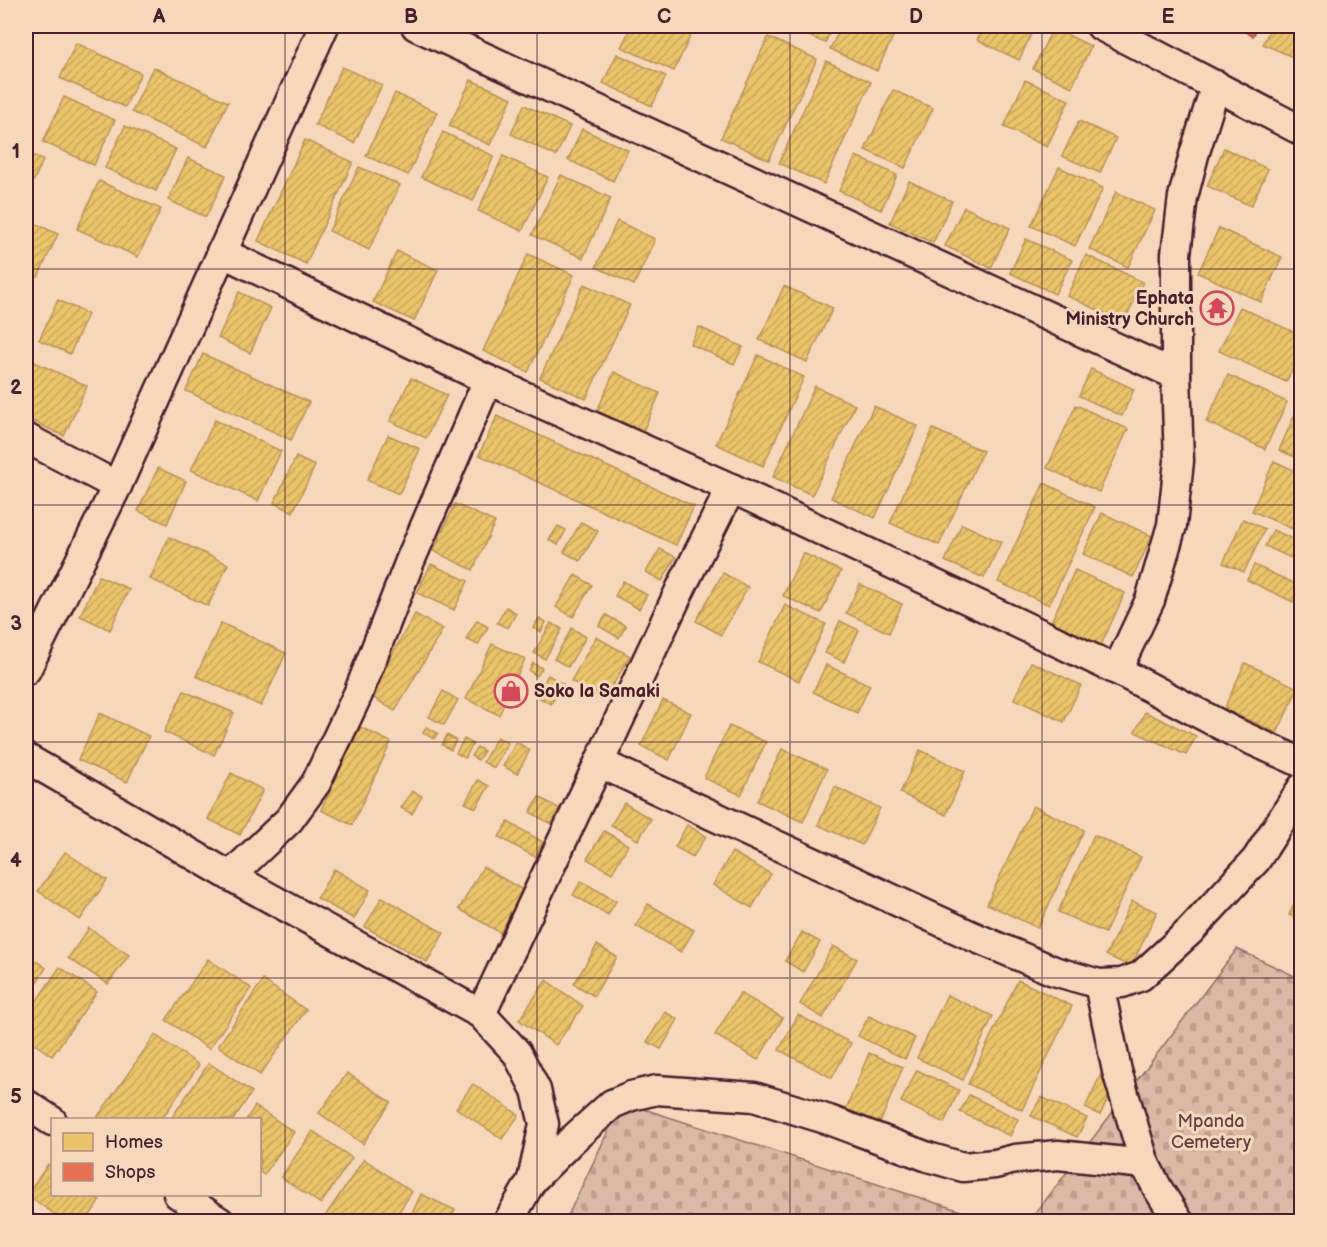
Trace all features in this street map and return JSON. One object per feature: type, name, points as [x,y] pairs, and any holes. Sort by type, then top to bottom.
[{"type":"street","points":[[26,670],[117,486],[220,252],[324,26]]},
{"type":"street","points":[[416,26],[1176,375]]},
{"type":"street","points":[[1101,26],[1302,131]]},
{"type":"street","points":[[1117,670],[1150,600],[1172,525],[1179,461],[1176,254],[1182,208],[1194,155],[1216,85]]},
{"type":"street","points":[[220,252],[488,380],[731,488],[1117,670],[1234,732],[1302,763]]},
{"type":"street","points":[[230,876],[289,820],[316,783],[358,694],[410,561],[488,380]]},
{"type":"street","points":[[26,438],[117,486]]},
{"type":"street","points":[[481,1014],[681,588],[731,488]]},
{"type":"street","points":[[26,758],[230,876],[481,1014],[517,1053],[536,1090],[544,1124],[532,1180]]},
{"type":"street","points":[[600,763],[972,936],[1054,971],[1099,984],[1122,983],[1141,976],[1190,931],[1256,860],[1302,788]]},
{"type":"street","points":[[1099,984],[1117,1071],[1145,1164],[1179,1221]]},
{"type":"street","points":[[508,1221],[532,1180],[612,1104],[631,1096],[657,1090],[753,1097],[829,1120],[928,1157],[963,1167],[1058,1155],[1145,1164]]},
{"type":"street","points":[[26,1104],[51,1121]]},
{"type":"street","points":[[181,1196],[220,1221]]},
{"type":"green space","name":"Mpanda Cemetery","points":[[1237,949],[1301,979],[1301,1221],[1029,1222]]},
{"type":"green space","points":[[622,1102],[992,1221],[565,1222]]},
{"type":"building: Homes","points":[[632,26],[695,26],[674,71],[621,47]]},
{"type":"building: Homes","points":[[786,26],[833,26],[825,43]]},
{"type":"building: Homes","points":[[842,26],[898,26],[877,71],[830,49]]},
{"type":"building: Homes","points":[[984,26],[1035,26],[1019,60],[977,40]]},
{"type":"building: Homes","points":[[1271,26],[1302,26],[1302,61],[1263,44]]},
{"type":"building: Homes","points":[[1053,28],[1091,46],[1072,87],[1033,69]]},
{"type":"building: Homes","points":[[768,37],[817,59],[769,160],[721,138]]},
{"type":"building: Homes","points":[[76,43],[141,73],[125,107],[60,78]]},
{"type":"building: Homes","points":[[617,54],[666,76],[652,106],[603,83]]},
{"type":"building: Homes","points":[[826,61],[871,82],[824,184],[779,163]]},
{"type":"building: Homes","points":[[153,67],[228,102],[207,147],[132,112]]},
{"type":"building: Homes","points":[[342,67],[382,85],[354,143],[315,125]]},
{"type":"building: Homes","points":[[471,80],[512,98],[490,145],[449,126]]},
{"type":"building: Homes","points":[[1025,80],[1069,100],[1047,147],[1004,127]]},
{"type":"building: Homes","points":[[893,90],[933,108],[905,168],[865,150]]},
{"type":"building: Homes","points":[[395,93],[437,112],[408,175],[366,156]]},
{"type":"building: Homes","points":[[64,97],[115,120],[94,165],[43,142]]},
{"type":"building: Homes","points":[[524,105],[570,126],[556,156],[511,134]]},
{"type":"building: Homes","points":[[1079,121],[1116,138],[1100,173],[1062,156]]},
{"type":"building: Homes","points":[[125,126],[176,149],[156,191],[105,168]]},
{"type":"building: Homes","points":[[582,129],[628,150],[613,181],[568,160]]},
{"type":"building: Homes","points":[[443,132],[494,156],[473,201],[421,177]]},
{"type":"building: Homes","points":[[305,140],[353,162],[306,264],[258,241]]},
{"type":"building: Homes","points":[[1224,148],[1268,169],[1251,206],[1207,186]]},
{"type":"building: Homes","points":[[26,152],[43,160],[26,198]]},
{"type":"building: Homes","points":[[503,156],[548,177],[522,231],[478,211]]},
{"type":"building: Homes","points":[[856,156],[897,175],[881,210],[839,191]]},
{"type":"building: Homes","points":[[188,158],[226,175],[206,217],[168,200]]},
{"type":"building: Homes","points":[[359,167],[400,185],[369,250],[329,231]]},
{"type":"building: Homes","points":[[1059,167],[1103,188],[1075,246],[1031,226]]},
{"type":"building: Homes","points":[[561,175],[611,198],[583,258],[532,235]]},
{"type":"building: Homes","points":[[99,181],[161,209],[138,257],[77,229]]},
{"type":"building: Homes","points":[[909,181],[952,201],[933,243],[890,223]]},
{"type":"building: Homes","points":[[1116,192],[1155,210],[1128,267],[1089,249]]},
{"type":"building: Homes","points":[[964,207],[1010,228],[991,268],[945,246]]},
{"type":"building: Homes","points":[[26,219],[58,234],[38,277],[26,271]]},
{"type":"building: Homes","points":[[617,221],[655,239],[634,285],[596,267]]},
{"type":"building: Homes","points":[[1219,228],[1282,257],[1261,302],[1198,273]]},
{"type":"building: Homes","points":[[1026,239],[1072,260],[1055,294],[1010,273]]},
{"type":"building: Homes","points":[[397,251],[438,270],[414,321],[373,302]]},
{"type":"building: Homes","points":[[528,254],[574,275],[528,372],[483,351]]},
{"type":"building: Homes","points":[[1086,255],[1143,282],[1124,322],[1067,296]]},
{"type":"building: Homes","points":[[584,284],[630,305],[586,399],[540,378]]},
{"type":"building: Homes","points":[[784,286],[833,308],[807,362],[759,340]]},
{"type":"building: Homes","points":[[239,292],[271,308],[250,353],[218,338]]},
{"type":"building: Homes","points":[[58,300],[88,314],[70,354],[39,340]]},
{"type":"building: Homes","points":[[1240,307],[1302,336],[1302,350],[1286,382],[1219,351]]},
{"type":"building: Homes","points":[[699,327],[743,347],[734,364],[690,344]]},
{"type":"building: Homes","points":[[203,354],[309,402],[291,440],[186,391]]},
{"type":"building: Homes","points":[[758,355],[804,377],[763,466],[716,444]]},
{"type":"building: Homes","points":[[26,358],[87,386],[64,436],[26,418]]},
{"type":"building: Homes","points":[[1091,369],[1134,389],[1122,416],[1079,396]]},
{"type":"building: Homes","points":[[614,372],[660,393],[643,431],[597,411]]},
{"type":"building: Homes","points":[[1228,375],[1287,402],[1265,449],[1206,422]]},
{"type":"building: Homes","points":[[411,378],[447,395],[426,438],[390,421]]},
{"type":"building: Homes","points":[[815,386],[855,405],[812,495],[773,477]]},
{"type":"building: Homes","points":[[1076,405],[1128,429],[1099,492],[1047,468]]},
{"type":"building: Homes","points":[[874,406],[918,426],[875,518],[831,498]]},
{"type":"building: Homes","points":[[1296,412],[1302,414],[1302,460],[1279,450]]},
{"type":"building: Homes","points":[[497,416],[694,506],[676,545],[479,455]]},
{"type":"building: Homes","points":[[215,420],[281,451],[258,501],[191,470]]},
{"type":"building: Homes","points":[[933,429],[983,451],[939,545],[890,523]]},
{"type":"building: Homes","points":[[388,435],[420,449],[399,494],[367,480]]},
{"type":"building: Homes","points":[[296,457],[315,466],[293,512],[274,503]]},
{"type":"building: Homes","points":[[1274,461],[1302,474],[1302,533],[1252,511]]},
{"type":"building: Homes","points":[[158,468],[186,481],[167,524],[138,511]]},
{"type":"building: Homes","points":[[1044,483],[1095,507],[1049,605],[998,582]]},
{"type":"building: Homes","points":[[455,504],[495,522],[473,570],[433,551]]},
{"type":"building: Homes","points":[[1102,513],[1152,536],[1133,577],[1083,554]]},
{"type":"building: Homes","points":[[1243,519],[1265,529],[1244,572],[1223,563]]},
{"type":"building: Homes","points":[[581,522],[598,531],[580,561],[564,552]]},
{"type":"building: Homes","points":[[962,524],[1001,542],[984,578],[945,561]]},
{"type":"building: Homes","points":[[558,526],[566,530],[558,545],[549,540]]},
{"type":"building: Homes","points":[[1273,530],[1302,543],[1302,563],[1265,546]]},
{"type":"building: Homes","points":[[169,537],[228,564],[208,606],[150,579]]},
{"type":"building: Homes","points":[[660,549],[676,557],[662,581],[646,572]]},
{"type":"building: Homes","points":[[803,553],[841,571],[821,613],[783,596]]},
{"type":"building: Homes","points":[[431,564],[468,581],[454,610],[417,593]]},
{"type":"building: Homes","points":[[1254,565],[1300,586],[1293,602],[1247,580]]},
{"type":"building: Homes","points":[[1075,570],[1125,593],[1101,645],[1051,622]]},
{"type":"building: Homes","points":[[723,573],[748,587],[721,635],[696,621]]},
{"type":"building: Homes","points":[[575,575],[592,585],[573,617],[556,607]]},
{"type":"building: Homes","points":[[99,576],[129,589],[110,630],[80,616]]},
{"type":"building: Homes","points":[[623,581],[647,595],[639,609],[615,596]]},
{"type":"building: Homes","points":[[860,584],[902,604],[889,633],[846,613]]},
{"type":"building: Homes","points":[[785,605],[826,624],[799,681],[758,662]]},
{"type":"building: Homes","points":[[506,607],[516,613],[508,628],[497,623]]},
{"type":"building: Homes","points":[[415,614],[443,629],[395,711],[369,695]]},
{"type":"building: Homes","points":[[606,615],[626,626],[619,638],[599,626]]},
{"type":"building: Homes","points":[[539,618],[546,622],[541,632],[533,628]]},
{"type":"building: Homes","points":[[477,620],[488,627],[478,645],[466,639]]},
{"type":"building: Homes","points":[[840,621],[859,630],[844,662],[825,653]]},
{"type":"building: Homes","points":[[221,623],[286,653],[261,706],[196,676]]},
{"type":"building: Homes","points":[[551,623],[562,629],[545,659],[534,653]]},
{"type":"building: Homes","points":[[572,628],[586,637],[568,667],[554,659]]},
{"type":"building: Homes","points":[[596,637],[630,656],[604,700],[571,681]]},
{"type":"building: Homes","points":[[492,644],[525,659],[499,715],[466,699]]},
{"type":"building: Homes","points":[[1031,662],[1081,685],[1064,722],[1014,699]]},
{"type":"building: Homes","points":[[533,663],[542,668],[537,676],[529,671]]},
{"type":"building: Homes","points":[[1245,663],[1298,688],[1277,733],[1224,709]]},
{"type":"building: Homes","points":[[826,665],[870,685],[857,713],[813,692]]},
{"type":"building: Homes","points":[[548,675],[563,684],[551,704],[536,696]]},
{"type":"building: Homes","points":[[184,691],[234,713],[214,755],[164,732]]},
{"type":"building: Homes","points":[[443,691],[458,700],[444,725],[429,717]]},
{"type":"building: Homes","points":[[663,700],[691,713],[669,760],[641,746]]},
{"type":"building: Homes","points":[[1145,712],[1196,736],[1186,755],[1135,732]]},
{"type":"building: Homes","points":[[100,713],[149,736],[127,782],[78,760]]},
{"type":"building: Homes","points":[[729,726],[766,742],[741,795],[704,778]]},
{"type":"building: Homes","points":[[360,727],[391,742],[352,825],[321,810]]},
{"type":"building: Homes","points":[[426,727],[438,733],[434,739],[423,733]]},
{"type":"building: Homes","points":[[447,735],[456,740],[451,750],[442,745]]},
{"type":"building: Homes","points":[[497,737],[508,743],[494,768],[483,762]]},
{"type":"building: Homes","points":[[464,739],[473,744],[465,758],[456,753]]},
{"type":"building: Homes","points":[[516,742],[530,750],[517,774],[503,766]]},
{"type":"building: Homes","points":[[477,747],[484,751],[478,760],[471,756]]},
{"type":"building: Homes","points":[[782,749],[827,769],[803,822],[757,801]]},
{"type":"building: Homes","points":[[920,750],[965,771],[946,815],[900,793]]},
{"type":"building: Homes","points":[[231,773],[263,790],[240,835],[208,819]]},
{"type":"building: Homes","points":[[478,780],[489,786],[476,808],[465,803]]},
{"type":"building: Homes","points":[[835,787],[880,808],[862,845],[818,825]]},
{"type":"building: Homes","points":[[412,791],[422,796],[412,814],[401,808]]},
{"type":"building: Homes","points":[[539,797],[560,809],[551,824],[530,812]]},
{"type":"building: Homes","points":[[624,803],[651,819],[638,840],[611,825]]},
{"type":"building: Homes","points":[[1033,806],[1084,830],[1038,928],[987,904]]},
{"type":"building: Homes","points":[[508,822],[543,842],[535,857],[499,837]]},
{"type":"building: Homes","points":[[687,825],[706,836],[693,857],[675,847]]},
{"type":"building: Homes","points":[[604,831],[628,845],[612,873],[587,859]]},
{"type":"building: Homes","points":[[1094,835],[1141,857],[1105,933],[1058,912]]},
{"type":"building: Homes","points":[[65,852],[107,880],[80,920],[38,891]]},
{"type":"building: Homes","points":[[732,852],[771,874],[752,908],[713,885]]},
{"type":"building: Homes","points":[[483,867],[530,894],[506,936],[459,909]]},
{"type":"building: Homes","points":[[334,869],[370,890],[354,919],[317,898]]},
{"type":"building: Homes","points":[[581,881],[616,901],[608,915],[573,895]]},
{"type":"building: Homes","points":[[1302,888],[1302,921],[1289,915]]},
{"type":"building: Homes","points":[[382,897],[444,933],[427,962],[365,927]]},
{"type":"building: Homes","points":[[1132,901],[1157,912],[1131,967],[1106,955]]},
{"type":"building: Homes","points":[[648,904],[694,930],[681,952],[636,926]]},
{"type":"building: Homes","points":[[89,928],[129,955],[108,984],[68,958]]},
{"type":"building: Homes","points":[[802,932],[820,942],[803,972],[785,961]]},
{"type":"building: Homes","points":[[597,945],[617,957],[594,996],[574,984]]},
{"type":"building: Homes","points":[[833,946],[857,959],[823,1018],[800,1004]]},
{"type":"building: Homes","points":[[26,954],[46,968],[26,998]]},
{"type":"building: Homes","points":[[208,959],[251,988],[209,1049],[166,1020]]},
{"type":"building: Homes","points":[[60,967],[97,992],[52,1056],[26,1038],[26,1016]]},
{"type":"building: Homes","points":[[263,980],[306,1010],[260,1075],[218,1046]]},
{"type":"building: Homes","points":[[546,980],[583,1006],[556,1045],[519,1020]]},
{"type":"building: Homes","points":[[1018,980],[1072,1006],[1022,1110],[968,1084]]},
{"type":"building: Homes","points":[[740,993],[783,1018],[758,1060],[715,1035]]},
{"type":"building: Homes","points":[[947,995],[993,1016],[963,1080],[917,1058]]},
{"type":"building: Homes","points":[[665,1012],[678,1019],[661,1049],[647,1042]]},
{"type":"building: Homes","points":[[798,1015],[851,1043],[832,1078],[779,1050]]},
{"type":"building: Homes","points":[[869,1016],[915,1038],[905,1059],[858,1036]]},
{"type":"building: Homes","points":[[155,1035],[199,1065],[162,1118],[97,1118]]},
{"type":"building: Homes","points":[[869,1053],[903,1067],[880,1123],[846,1109]]},
{"type":"building: Homes","points":[[209,1063],[252,1092],[234,1118],[171,1118]]},
{"type":"building: Homes","points":[[917,1070],[959,1090],[944,1123],[901,1102]]},
{"type":"building: Homes","points":[[347,1073],[391,1102],[363,1144],[319,1113]]},
{"type":"building: Homes","points":[[1101,1074],[1116,1082],[1100,1115],[1085,1108]]},
{"type":"building: Homes","points":[[473,1084],[519,1115],[502,1139],[456,1108]]},
{"type":"building: Homes","points":[[969,1095],[1018,1119],[1010,1136],[960,1112]]},
{"type":"building: Homes","points":[[1041,1097],[1087,1118],[1077,1137],[1031,1116]]},
{"type":"building: Homes","points":[[255,1106],[294,1132],[264,1175],[261,1173],[261,1118],[247,1118]]},
{"type":"building: Homes","points":[[313,1131],[352,1158],[321,1204],[281,1177]]},
{"type":"building: Homes","points":[[364,1159],[412,1192],[392,1222],[321,1222]]},
{"type":"building: Homes","points":[[48,1164],[51,1166],[51,1196],[95,1196],[100,1200],[86,1222],[66,1222],[27,1195]]},
{"type":"building: Homes","points":[[421,1194],[455,1210],[449,1222],[408,1222]]},
{"type":"building: Homes","points":[[26,1208],[45,1222],[26,1222]]},
{"type":"building: Shops","points":[[1233,26],[1259,26],[1253,36]]},
{"type":"place","name":"Ephata Ministry Church","points":[[1217,308]]},
{"type":"place","name":"Soko la Samaki","points":[[511,691]]}]
